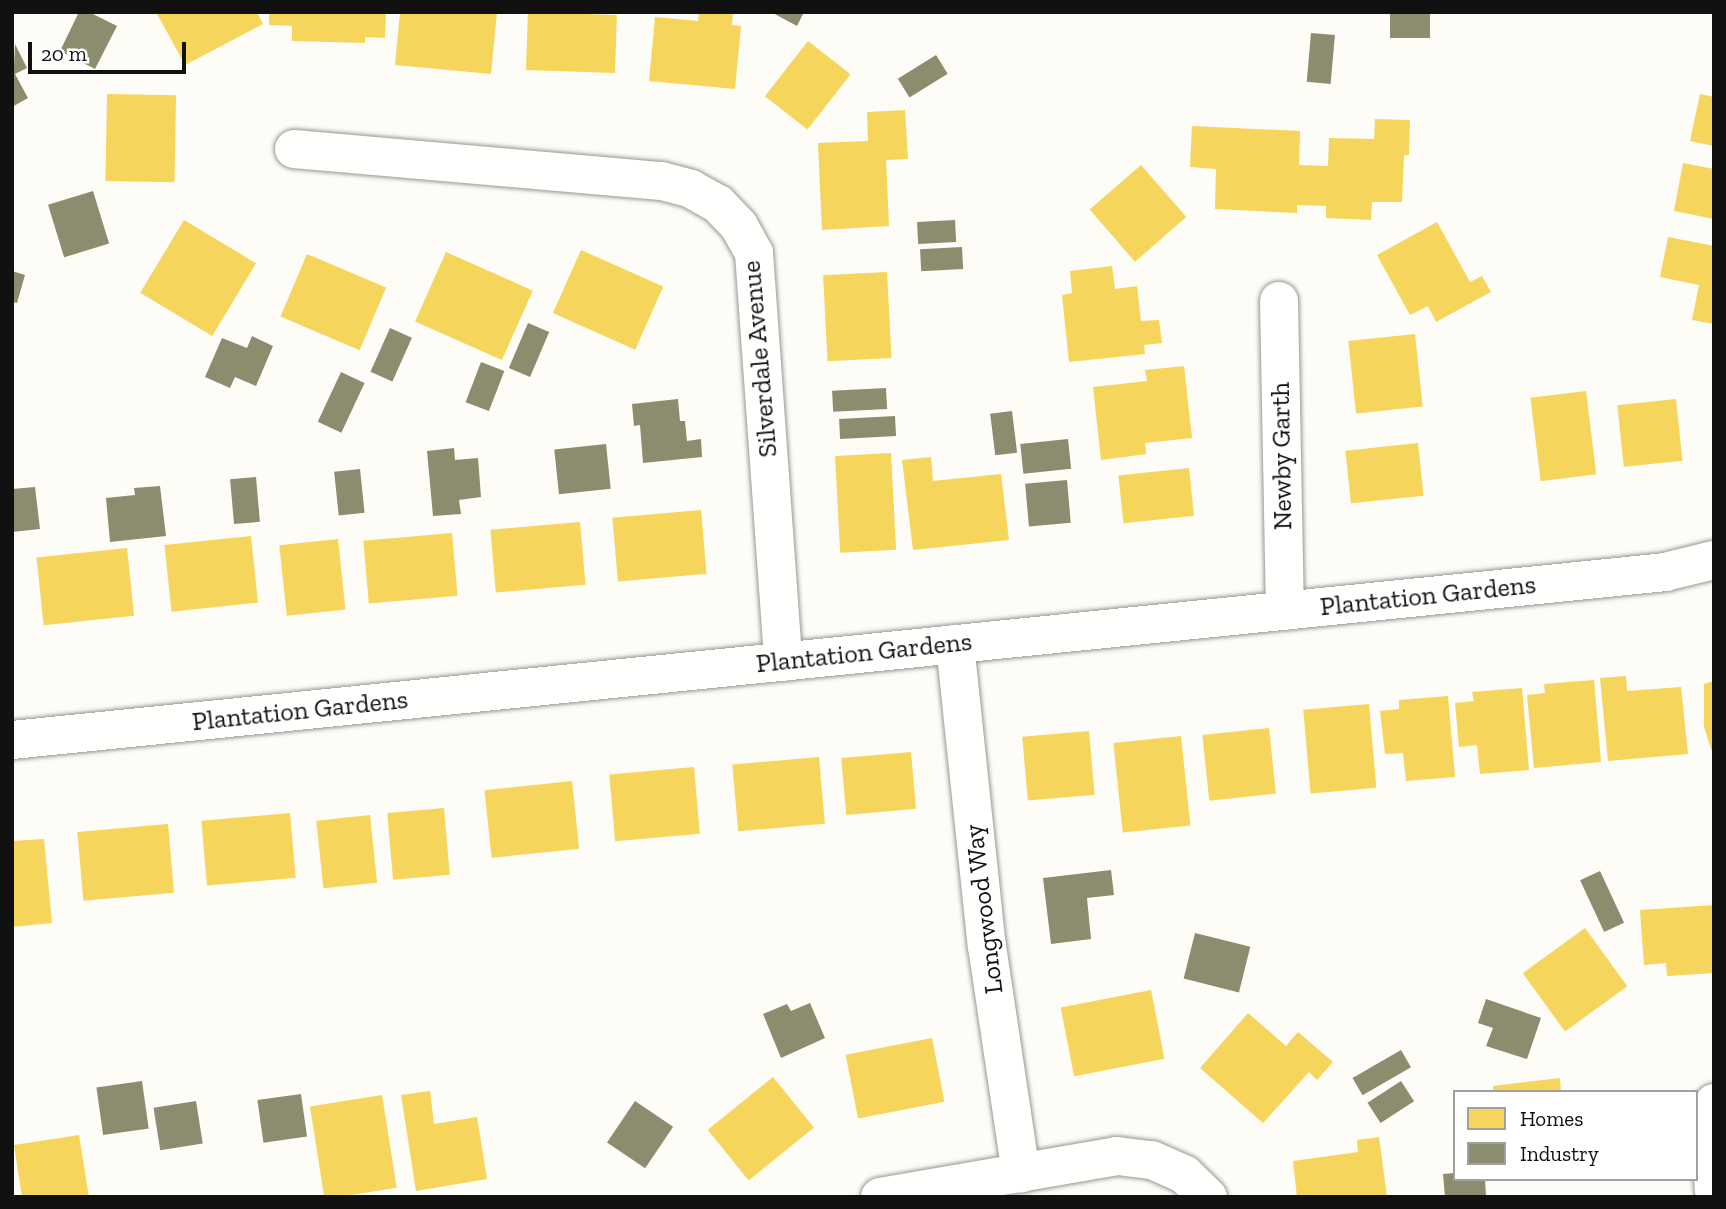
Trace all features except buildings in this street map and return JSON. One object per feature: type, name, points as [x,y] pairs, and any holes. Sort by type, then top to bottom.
[{"type":"street","name":"Silverdale Avenue","points":[[294,149],[662,181],[691,189],[725,211],[739,226],[754,253],[783,662]]},
{"type":"street","name":"Newby Garth","points":[[1279,301],[1285,611]]},
{"type":"street","name":"Plantation Gardens","points":[[12,740],[1665,572],[1714,560]]},
{"type":"street","name":"Longwood Way","points":[[955,644],[986,946],[1021,1173]]},
{"type":"street","points":[[1714,1103],[1709,1122],[1714,1191]]},
{"type":"street","points":[[880,1197],[1117,1157],[1153,1160],[1185,1175],[1208,1197]]}]
